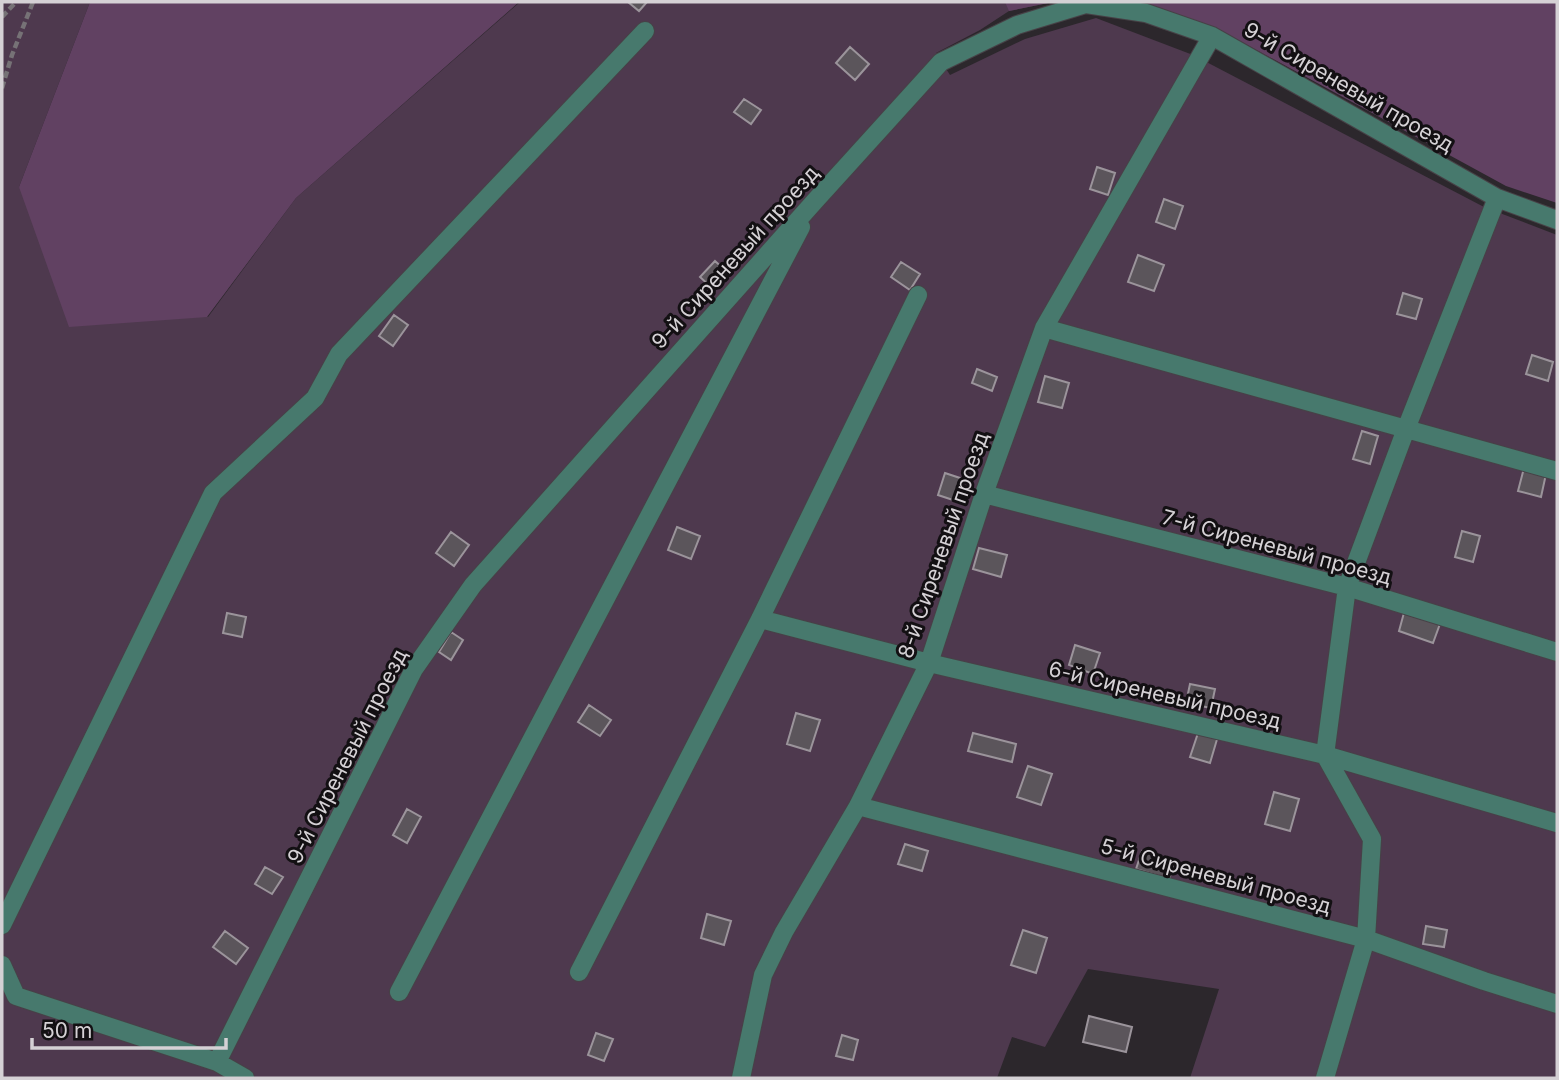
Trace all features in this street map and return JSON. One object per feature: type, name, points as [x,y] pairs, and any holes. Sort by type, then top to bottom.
[{"type":"street","name":"9-й Сиреневый проезд","points":[[217,1062],[414,669],[473,585],[941,62],[1017,25],[1086,4],[1146,13],[1212,36],[1497,198],[1557,219]]},
{"type":"street","points":[[2,925],[213,493],[315,398],[339,354],[645,30]]},
{"type":"street","name":"8-й Сиреневый проезд","points":[[741,1078],[762,975],[784,932],[858,806],[929,663],[984,494],[1044,328],[1212,36]]},
{"type":"street","points":[[1325,1078],[1366,939],[1372,839],[1325,755],[1347,587],[1497,198]]},
{"type":"street","points":[[399,992],[814,202]]},
{"type":"street","points":[[579,972],[760,620],[918,295]]},
{"type":"street","points":[[1044,328],[1557,471]]},
{"type":"street","name":"7-й Сиреневый проезд","points":[[984,494],[1347,587],[1557,652]]},
{"type":"street","name":"6-й Сиреневый проезд","points":[[760,620],[929,663],[1325,755],[1557,823]]},
{"type":"street","name":"5-й Сиреневый проезд","points":[[858,806],[1366,939],[1557,1004]]},
{"type":"street","points":[[2,965],[16,996],[217,1062],[245,1078]]},
{"type":"path","points":[[2,17],[16,2]]},
{"type":"path","points":[[2,88],[33,2]]},
{"type":"shaded area","points":[[2,2],[90,2],[19,187],[208,317],[296,198],[520,2],[1053,2],[1009,11],[936,53],[950,75],[1025,39],[1096,18],[1193,55],[1484,207],[1557,235],[1557,1078],[1190,1078],[1219,989],[1088,969],[1045,1047],[1012,1037],[997,1078],[2,1078]]},
{"type":"shaded area","points":[[90,2],[519,2],[296,198],[207,317],[69,327],[19,187]]},
{"type":"shaded area","points":[[1005,2],[1053,2],[1009,11]]},
{"type":"shaded area","points":[[1126,2],[1557,2],[1557,203],[1506,186],[1218,29],[1150,5]]},
{"type":"building","points":[[628,2],[647,2],[639,11]]},
{"type":"building","points":[[850,47],[869,64],[855,80],[836,63]]},
{"type":"building","points":[[744,99],[761,110],[751,124],[734,112]]},
{"type":"building","points":[[1097,167],[1115,173],[1108,195],[1090,189]]},
{"type":"building","points":[[1164,199],[1183,206],[1175,229],[1156,222]]},
{"type":"building","points":[[1138,255],[1164,265],[1154,291],[1128,282]]},
{"type":"building","points":[[715,261],[726,271],[712,288],[700,277]]},
{"type":"building","points":[[901,262],[920,274],[910,290],[891,277]]},
{"type":"building","points":[[1403,293],[1422,299],[1416,319],[1397,314]]},
{"type":"building","points":[[394,315],[408,325],[393,346],[379,336]]},
{"type":"building","points":[[1532,355],[1553,362],[1548,381],[1526,374]]},
{"type":"building","points":[[977,369],[997,377],[992,391],[972,383]]},
{"type":"building","points":[[1045,376],[1069,383],[1062,408],[1038,402]]},
{"type":"building","points":[[1362,431],[1378,436],[1370,464],[1353,459]]},
{"type":"building","points":[[1524,468],[1546,474],[1541,497],[1518,491]]},
{"type":"building","points":[[945,473],[963,479],[956,501],[938,495]]},
{"type":"building","points":[[677,527],[700,536],[691,559],[668,550]]},
{"type":"building","points":[[1462,531],[1480,536],[1473,562],[1455,557]]},
{"type":"building","points":[[451,532],[469,545],[454,566],[436,553]]},
{"type":"building","points":[[979,548],[1007,555],[1001,577],[973,569]]},
{"type":"building","points":[[1405,609],[1441,621],[1433,643],[1399,631]]},
{"type":"building","points":[[227,613],[246,617],[242,637],[223,633]]},
{"type":"building","points":[[451,632],[463,640],[451,660],[439,652]]},
{"type":"building","points":[[1075,645],[1100,653],[1093,674],[1069,665]]},
{"type":"building","points":[[1190,684],[1215,689],[1211,708],[1186,703]]},
{"type":"building","points":[[589,705],[611,720],[600,736],[578,722]]},
{"type":"building","points":[[796,713],[820,720],[810,751],[787,744]]},
{"type":"building","points":[[1199,730],[1218,736],[1210,763],[1190,757]]},
{"type":"building","points":[[973,733],[1016,744],[1012,762],[968,751]]},
{"type":"building","points":[[1028,766],[1052,774],[1041,805],[1017,797]]},
{"type":"building","points":[[1274,792],[1299,799],[1290,831],[1265,824]]},
{"type":"building","points":[[407,809],[421,817],[407,843],[393,835]]},
{"type":"building","points":[[905,844],[928,851],[922,871],[898,864]]},
{"type":"building","points":[[1142,851],[1175,861],[1169,879],[1136,869]]},
{"type":"building","points":[[265,867],[283,877],[272,894],[255,884]]},
{"type":"building","points":[[707,914],[731,921],[724,945],[701,938]]},
{"type":"building","points":[[1426,926],[1447,930],[1444,947],[1423,944]]},
{"type":"building","points":[[1023,930],[1047,938],[1036,973],[1011,965]]},
{"type":"building","points":[[225,931],[248,948],[236,964],[213,947]]},
{"type":"building","points":[[1089,1016],[1132,1027],[1126,1052],[1083,1042]]},
{"type":"building","points":[[596,1033],[613,1039],[604,1061],[588,1055]]},
{"type":"building","points":[[842,1035],[858,1040],[853,1060],[836,1056]]}]
